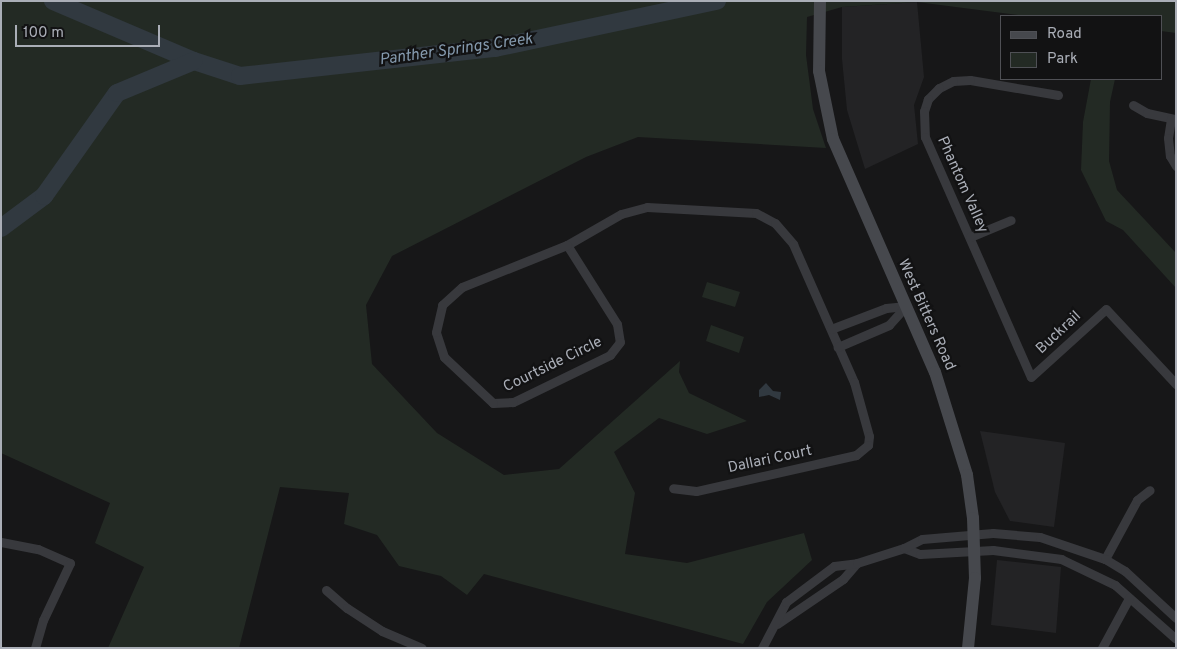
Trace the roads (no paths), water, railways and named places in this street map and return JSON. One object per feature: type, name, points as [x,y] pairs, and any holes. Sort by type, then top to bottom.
[{"type":"main road","name":"West Bitters Road","points":[[820,1],[819,70],[833,139],[906,306],[955,429],[967,475],[975,551],[968,648]]},
{"type":"street","name":"Phantom Valley","points":[[1032,377],[925,137],[924,111],[928,99],[939,88],[954,81],[970,80],[1058,95]]},
{"type":"street","points":[[1133,105],[1147,113],[1173,119],[1168,138],[1170,156],[1176,166]]},
{"type":"street","name":"Courtside Circle","points":[[567,244],[617,324],[620,342],[610,355],[513,402],[493,403],[444,357],[436,332],[442,305],[462,287],[567,244],[621,214],[641,208],[756,213],[775,223],[794,244],[854,382],[870,436],[868,445]]},
{"type":"street","points":[[970,237],[1011,220]]},
{"type":"street","points":[[830,329],[886,308],[906,306]]},
{"type":"street","points":[[838,347],[889,326],[906,306]]},
{"type":"street","name":"Buckrail","points":[[1032,377],[1106,309],[1176,384]]},
{"type":"street","name":"Dallari Court","points":[[673,488],[696,491],[856,455],[868,445]]},
{"type":"street","points":[[1105,558],[1137,500],[1150,490]]},
{"type":"street","points":[[762,648],[777,624],[786,602],[808,583],[834,566],[857,563],[904,548],[922,539],[974,535],[1040,537],[1105,558],[1125,571],[1175,618],[1162,629]]},
{"type":"street","points":[[1,542],[38,549],[70,563],[43,620],[35,648]]},
{"type":"street","points":[[904,548],[920,554],[975,551],[1023,553],[1060,559],[1097,574],[1129,598],[1162,629],[1176,639]]},
{"type":"street","points":[[777,624],[843,579],[857,563]]},
{"type":"street","points":[[808,583],[818,597]]},
{"type":"street","points":[[326,590],[347,608],[382,631],[422,648]]},
{"type":"street","points":[[1102,648],[1129,598]]},
{"type":"waterway","name":"Panther Springs Creek","points":[[53,1],[194,61],[240,76],[495,48],[717,1]]},
{"type":"waterway","name":"Panther Springs Creek","points":[[1,228],[44,196],[117,93],[194,61]]}]
